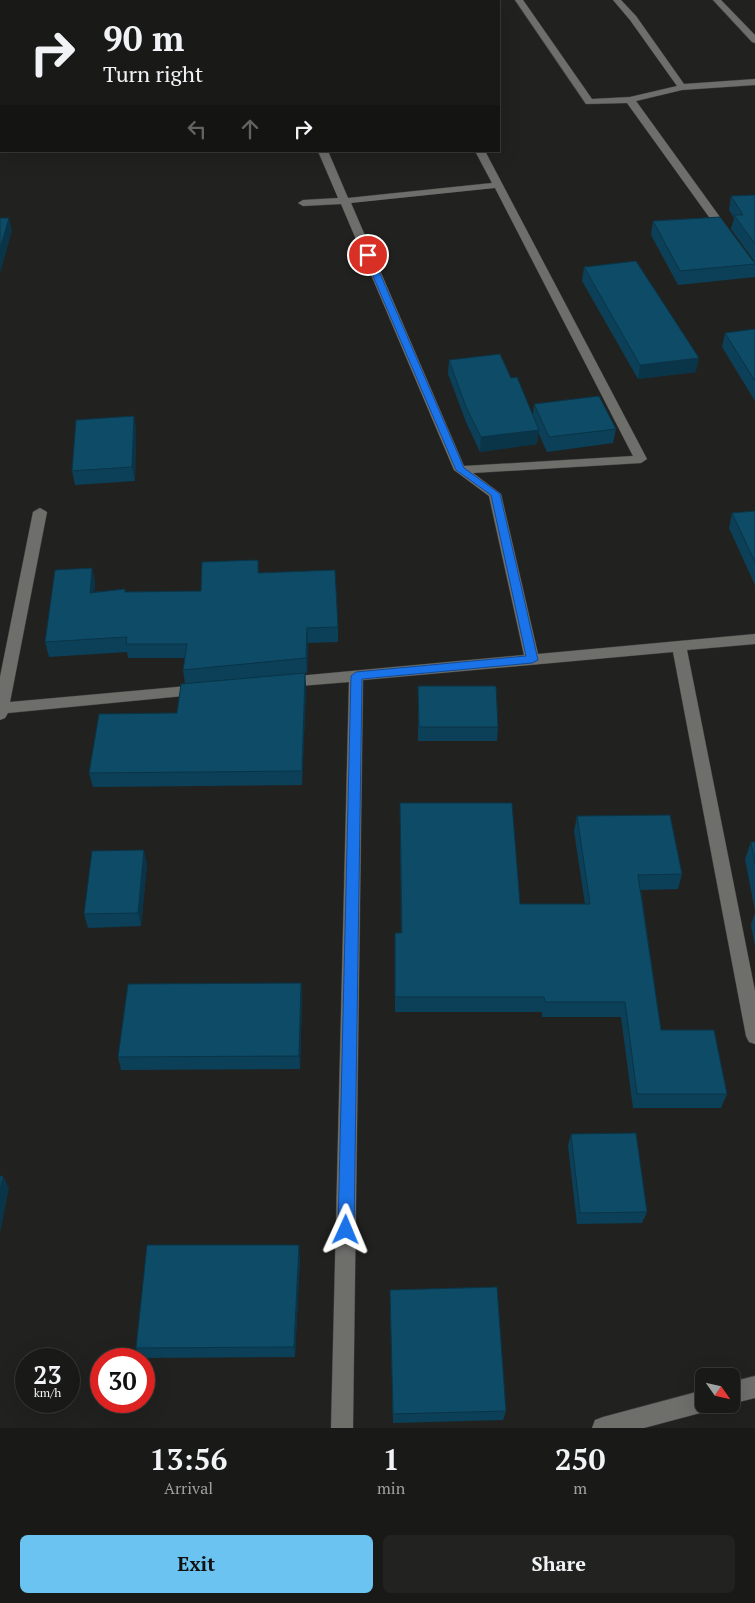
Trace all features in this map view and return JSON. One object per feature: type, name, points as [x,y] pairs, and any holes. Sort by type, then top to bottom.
[{"type":"street","points":[[519,0],[589,102],[630,100],[682,87],[755,82]]},
{"type":"street","points":[[617,0],[633,18],[682,87]]},
{"type":"street","points":[[717,0],[755,40]]},
{"type":"street","points":[[630,100],[732,241]]},
{"type":"street","points":[[323,152],[460,470],[495,494],[532,660]]},
{"type":"street","points":[[460,470],[641,458],[481,152]]},
{"type":"street","points":[[303,203],[345,201],[498,185]]},
{"type":"street","points":[[40,512],[1,711],[218,688]]},
{"type":"street","points":[[277,683],[755,639]]},
{"type":"street","points":[[679,646],[755,1036]]},
{"type":"street","points":[[342,1428],[356,676]]},
{"type":"street","points":[[740,1391],[755,1387]]},
{"type":"street","points":[[602,1428],[695,1402]]},
{"type":"building","points":[[755,195],[755,244],[734,215],[743,215],[731,196]]},
{"type":"building","points":[[720,217],[755,264],[680,271],[653,221]]},
{"type":"building","points":[[0,218],[9,218],[0,249]]},
{"type":"building","points":[[636,261],[699,358],[640,365],[584,267]]},
{"type":"building","points":[[755,329],[755,381],[725,333]]},
{"type":"building","points":[[500,354],[511,378],[517,377],[539,430],[481,437],[466,407],[449,360]]},
{"type":"building","points":[[599,396],[616,429],[549,437],[534,404]]},
{"type":"building","points":[[134,416],[132,467],[72,471],[76,420]]},
{"type":"building","points":[[755,511],[755,562],[732,513]]},
{"type":"building","points":[[258,560],[258,573],[335,570],[338,627],[307,628],[306,658],[183,670],[187,644],[126,644],[127,637],[45,642],[55,570],[92,568],[90,593],[125,589],[125,592],[201,591],[202,562]]},
{"type":"building","points":[[305,673],[302,771],[89,773],[99,714],[177,713],[181,684]]},
{"type":"building","points":[[418,686],[496,686],[498,727],[419,727]]},
{"type":"building","points":[[400,803],[512,803],[520,904],[590,904],[577,816],[670,815],[682,874],[638,875],[661,1030],[714,1030],[727,1094],[637,1094],[625,1002],[545,1002],[544,997],[395,997],[395,933],[402,933]]},
{"type":"building","points":[[751,842],[755,842],[755,864]]},
{"type":"building","points":[[144,850],[138,913],[84,914],[92,851]]},
{"type":"building","points":[[301,983],[299,1056],[118,1057],[128,984]]},
{"type":"building","points":[[636,1133],[647,1212],[580,1213],[571,1134]]},
{"type":"building","points":[[0,1176],[3,1176],[0,1192]]},
{"type":"building","points":[[147,1245],[299,1245],[294,1347],[136,1348]]},
{"type":"building","points":[[497,1287],[506,1411],[393,1414],[390,1290]]},
{"type":"route","points":[[346,1230],[356,676],[532,660],[495,494],[460,470],[368,255]]}]
